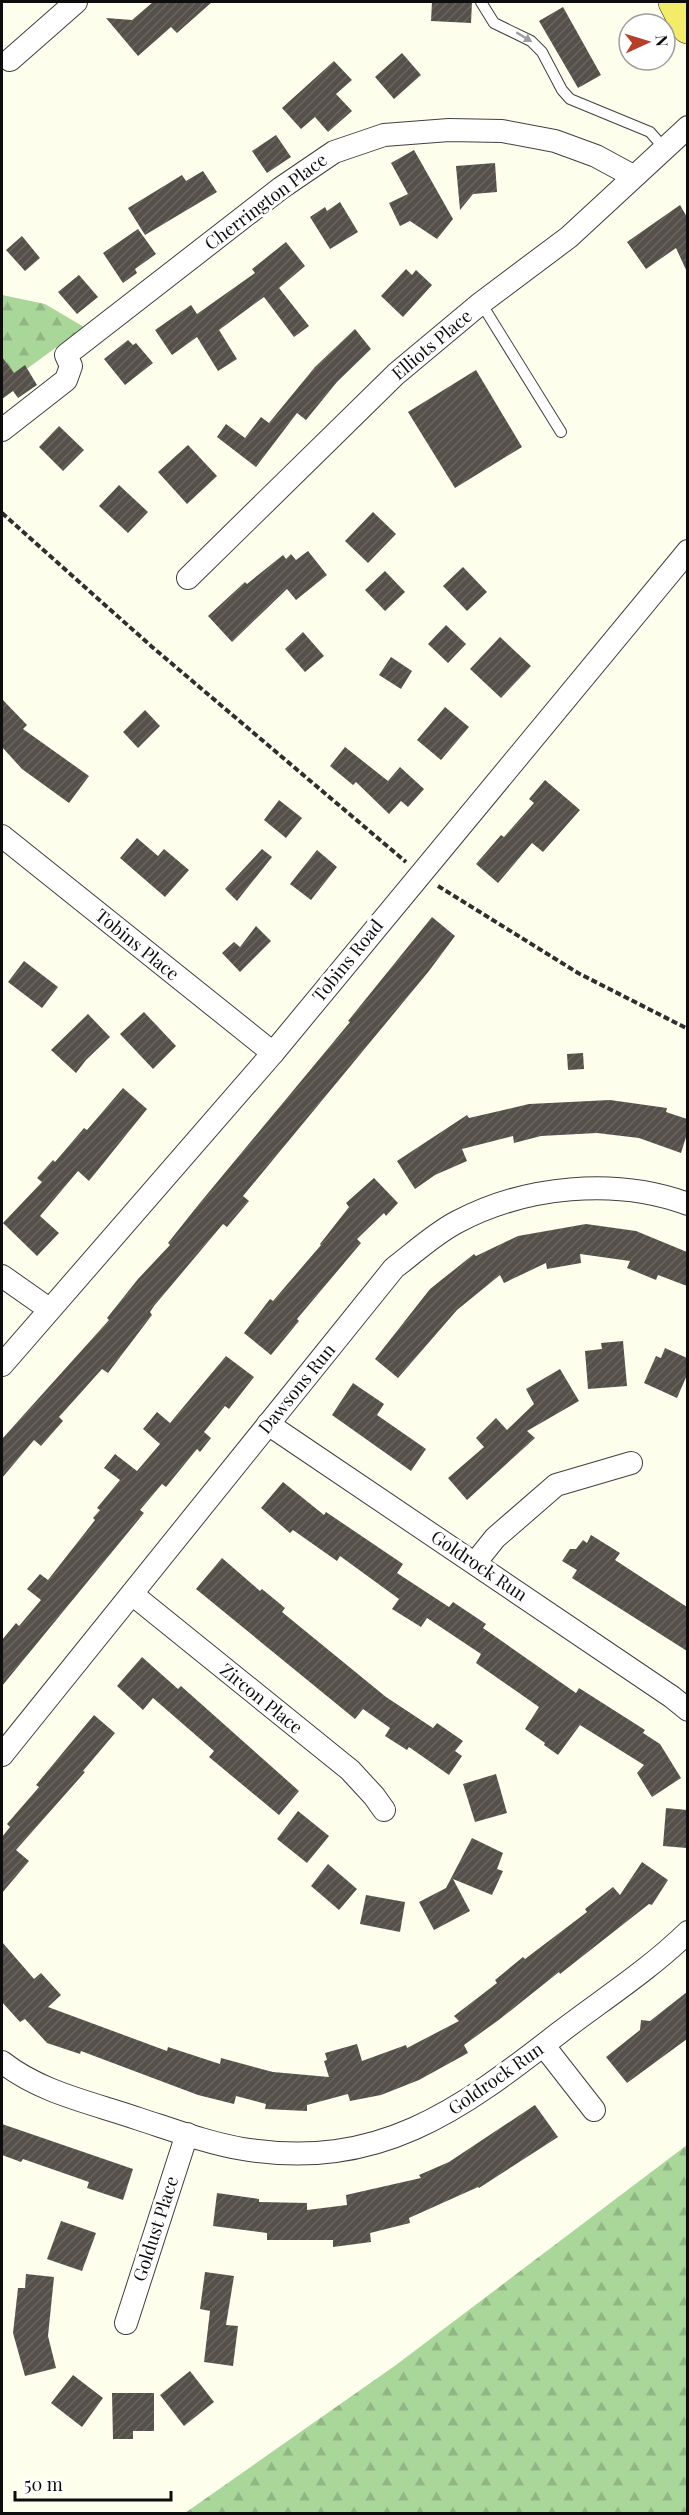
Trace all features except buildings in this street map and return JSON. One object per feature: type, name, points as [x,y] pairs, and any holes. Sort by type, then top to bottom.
[{"type":"main road","points":[[675,2],[687,27]]},
{"type":"street","points":[[10,60],[76,2]]},
{"type":"street","name":"Elliots Place","points":[[188,578],[396,374],[481,303],[569,237],[687,127]]},
{"type":"street","name":"Cherrington Place","points":[[2,430],[66,380],[71,366],[66,356],[281,188],[334,152],[384,135],[449,130],[502,132],[555,141],[596,156],[633,176]]},
{"type":"street","name":"Tobins Road","points":[[2,1365],[273,1053],[687,551]]},
{"type":"street","name":"Tobins Place","points":[[2,836],[273,1053]]},
{"type":"street","name":"Dawsons Run","points":[[2,1755],[394,1268],[456,1222],[534,1194],[577,1188],[622,1190],[671,1198],[687,1204]]},
{"type":"street","points":[[2,1276],[49,1309]]},
{"type":"street","name":"Goldrock Run","points":[[268,1424],[672,1697],[687,1710]]},
{"type":"street","points":[[475,1563],[495,1538],[556,1485],[631,1463]]},
{"type":"street","name":"Zircon Place","points":[[132,1594],[350,1770],[384,1810]]},
{"type":"street","name":"Goldrock Run","points":[[2,2062],[38,2085],[187,2134],[241,2149],[286,2154],[361,2146],[407,2133],[448,2113],[544,2046],[687,1932]]},
{"type":"street","points":[[544,2046],[594,2110]]},
{"type":"street","name":"Goldust Place","points":[[126,2324],[187,2134]]},
{"type":"lane","points":[[481,2],[494,23],[531,41],[542,52],[562,90],[570,99],[650,132],[664,148]]},
{"type":"lane","points":[[481,303],[561,432]]},
{"type":"path","points":[[2,513],[159,654],[420,874],[578,973],[687,1029]]},
{"type":"green space","points":[[2,295],[45,304],[84,327],[2,387]]},
{"type":"green space","points":[[687,2145],[687,2513],[185,2513],[396,2365]]}]
